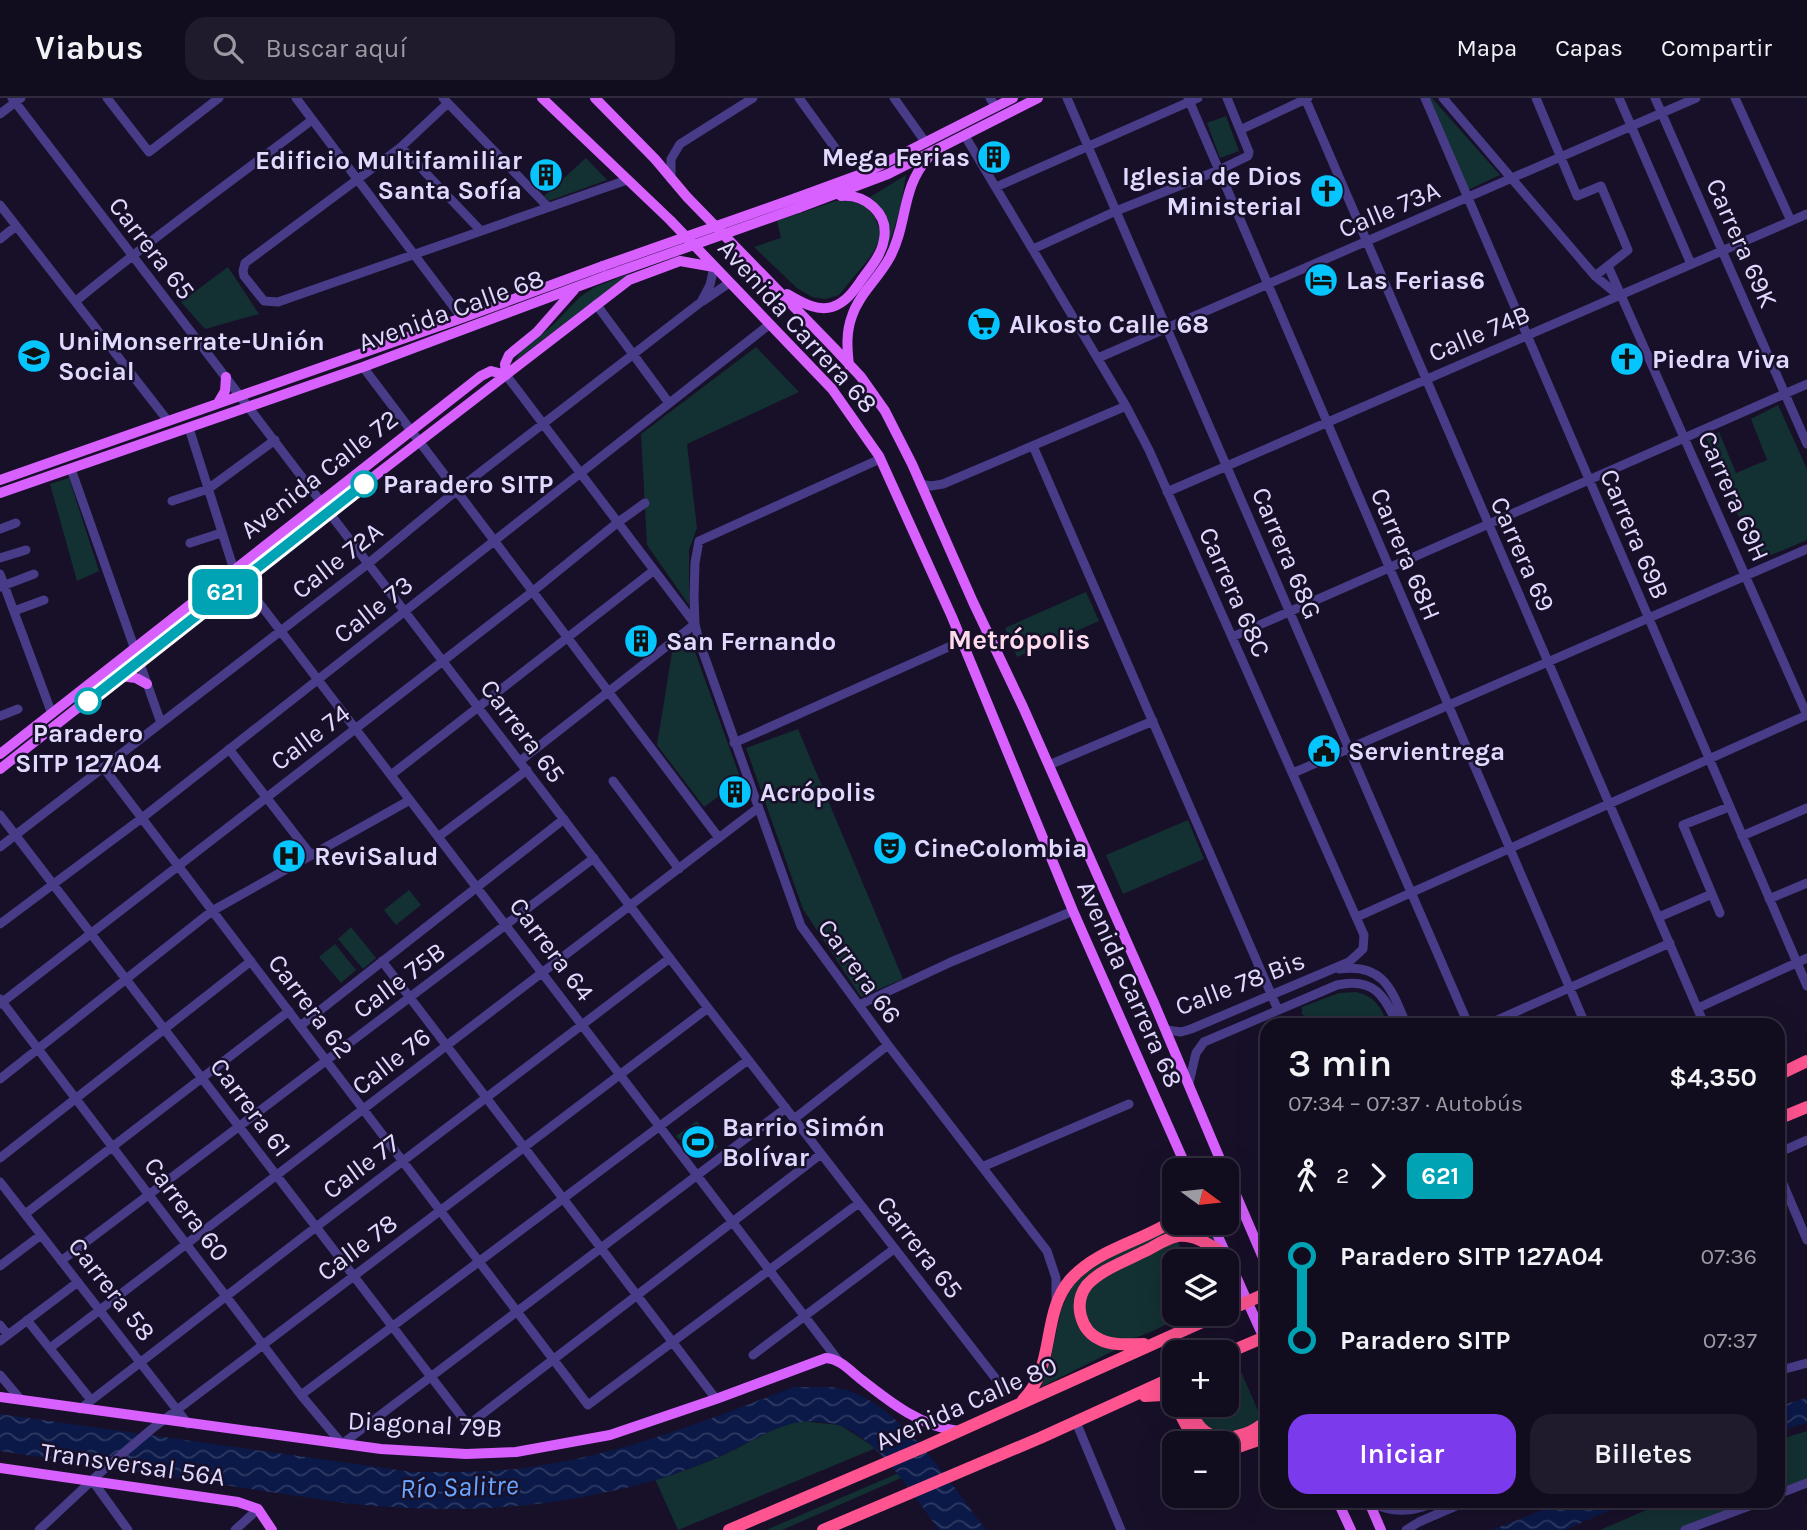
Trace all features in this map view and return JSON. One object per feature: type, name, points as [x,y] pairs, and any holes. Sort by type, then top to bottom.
[{"type":"highway","points":[[1785,1072],[1807,1061]]},
{"type":"highway","points":[[1785,1116],[1807,1107]]},
{"type":"highway","points":[[1017,1406],[1032,1391],[1043,1368],[1056,1304],[1070,1281],[1091,1262],[1162,1226]]},
{"type":"highway","points":[[1151,1344],[1113,1344],[1092,1334],[1085,1326],[1080,1307],[1082,1294],[1088,1284],[1106,1272],[1177,1237],[1194,1238],[1214,1249]]},
{"type":"highway","points":[[1239,1306],[1260,1296]]},
{"type":"highway","name":"Avenida Calle 80","points":[[729,1530],[1017,1406],[1192,1326]]},
{"type":"highway","points":[[1239,1348],[1260,1339]]},
{"type":"highway","points":[[823,1530],[1124,1402],[1162,1383]]},
{"type":"highway","points":[[1124,1402],[1157,1394],[1162,1396]]},
{"type":"highway","points":[[1194,1417],[1200,1427],[1214,1437],[1237,1437],[1260,1425]]},
{"type":"highway","points":[[1239,1447],[1260,1439]]},
{"type":"main road","name":"Avenida Carrera 68","points":[[542,98],[770,324],[839,398],[880,459],[962,641],[1073,911],[1182,1158]]},
{"type":"main road","name":"Avenida Carrera 68","points":[[596,98],[849,365],[885,411],[1049,765],[1220,1158]]},
{"type":"main road","points":[[797,203],[831,197],[880,178],[993,103],[1013,98]]},
{"type":"main road","points":[[797,203],[867,172],[965,136],[1038,98]]},
{"type":"main road","points":[[849,365],[848,332],[856,306],[889,259],[898,237],[913,177],[930,147]]},
{"type":"main road","points":[[775,287],[810,306],[832,307],[850,295],[877,258],[885,236],[877,210],[873,205],[857,198],[831,197]]},
{"type":"main road","name":"Avenida Calle 68","points":[[0,480],[797,203]]},
{"type":"main road","name":"Avenida Calle 72","points":[[0,754],[137,655],[238,575],[329,511],[634,277],[672,263],[687,261],[714,267]]},
{"type":"main road","name":"Avenida Calle 68","points":[[0,493],[363,367],[576,288],[604,271]]},
{"type":"main road","name":"Avenida Calle 72","points":[[506,374],[505,364],[509,355],[537,332],[576,288]]},
{"type":"main road","name":"Avenida Calle 72","points":[[238,575],[321,501],[485,373],[496,371],[506,374]]},
{"type":"main road","points":[[218,403],[225,391],[226,377]]},
{"type":"main road","name":"Avenida Calle 72","points":[[0,769],[120,676],[137,655]]},
{"type":"main road","points":[[120,676],[136,677],[147,684]]},
{"type":"main road","name":"Avenida Carrera 68","points":[[1239,1202],[1260,1251]]},
{"type":"main road","points":[[1239,1283],[1260,1329]]},
{"type":"main road","name":"Diagonal 79B","points":[[0,1397],[188,1424],[428,1453],[516,1451],[610,1435],[716,1399],[820,1359],[838,1360]]},
{"type":"main road","name":"Carrera 64","points":[[838,1360],[863,1382],[925,1424],[958,1431]]},
{"type":"main road","points":[[925,1424],[928,1434],[926,1446]]},
{"type":"main road","name":"Transversal 56A","points":[[0,1468],[238,1502],[258,1509]]},
{"type":"main road","points":[[1341,1508],[1352,1530]]},
{"type":"main road","points":[[1372,1508],[1381,1530]]},
{"type":"main road","points":[[258,1509],[272,1530]]},
{"type":"street","points":[[107,98],[149,152],[219,98]]},
{"type":"street","points":[[199,98],[206,108]]},
{"type":"street","points":[[296,98],[462,318]]},
{"type":"street","points":[[671,179],[671,159],[680,144],[753,98]]},
{"type":"street","points":[[799,98],[838,152]]},
{"type":"street","points":[[894,98],[930,147]]},
{"type":"street","name":"Carrera 68G","points":[[1067,98],[1466,1018]]},
{"type":"street","points":[[1033,249],[1248,156],[1249,152],[1227,98]]},
{"type":"street","points":[[1240,130],[1306,98]]},
{"type":"street","name":"Carrera 69","points":[[1306,98],[1702,1018]]},
{"type":"street","name":"Carrera 69B","points":[[1425,98],[1807,986]]},
{"type":"street","points":[[1443,98],[1595,276],[1619,296]]},
{"type":"street","points":[[1536,98],[1577,196],[1601,186],[1628,250],[1595,276]]},
{"type":"street","points":[[1619,98],[1691,264]]},
{"type":"street","name":"Carrera 69K","points":[[1655,98],[1807,444]]},
{"type":"street","name":"Calle 73A","points":[[1098,358],[1696,98]]},
{"type":"street","points":[[1735,98],[1791,220]]},
{"type":"street","points":[[0,114],[16,99]]},
{"type":"street","name":"Carrera 65","points":[[16,99],[131,255],[1003,1388]]},
{"type":"street","points":[[996,187],[1192,99]]},
{"type":"street","name":"Carrera 68H","points":[[1192,99],[1219,170],[1583,1018]]},
{"type":"street","points":[[548,207],[446,100],[401,147],[248,260],[243,268],[244,276],[264,301],[272,303],[627,180]]},
{"type":"street","points":[[76,301],[131,255],[313,120]]},
{"type":"street","name":"Carrera 68C","points":[[965,136],[1126,405],[1357,917],[1364,935],[1363,949],[1349,962],[1329,970]]},
{"type":"street","points":[[401,147],[481,231]]},
{"type":"street","points":[[0,205],[168,421]]},
{"type":"street","name":"Calle 74B","points":[[1167,492],[1807,214]]},
{"type":"street","points":[[0,239],[16,226]]},
{"type":"street","name":"Carrera 69H","points":[[1608,266],[1807,715]]},
{"type":"street","points":[[701,302],[714,267]]},
{"type":"street","name":"Calle 72A","points":[[0,847],[369,563],[542,424],[729,283]]},
{"type":"street","points":[[596,304],[668,403]]},
{"type":"street","name":"Calle 73","points":[[0,924],[142,818],[770,324]]},
{"type":"street","points":[[363,367],[719,838]]},
{"type":"street","name":"Carrera 66","points":[[506,374],[695,624]]},
{"type":"street","points":[[1232,637],[1588,478],[1807,384]]},
{"type":"street","points":[[920,484],[943,484],[1126,405]]},
{"type":"street","name":"Carrera 64","points":[[189,428],[221,533],[238,575],[838,1360]]},
{"type":"street","points":[[172,501],[208,489],[275,440]]},
{"type":"street","points":[[1033,446],[1278,1010]]},
{"type":"street","name":"Carrera 66","points":[[880,459],[699,541],[695,563],[695,624],[709,675],[801,926],[888,1045],[1047,1251],[1054,1267],[1056,1304]]},
{"type":"street","points":[[71,468],[161,723]]},
{"type":"street","name":"Calle 74","points":[[1,1002],[645,503]]},
{"type":"street","points":[[0,529],[16,523]]},
{"type":"street","points":[[191,543],[221,533]]},
{"type":"street","points":[[1293,773],[1807,549]]},
{"type":"street","points":[[0,558],[26,550]]},
{"type":"street","points":[[391,775],[653,570]]},
{"type":"street","points":[[0,574],[2,586],[52,714]]},
{"type":"street","points":[[2,586],[34,574]]},
{"type":"street","points":[[14,611],[44,600]]},
{"type":"street","points":[[520,761],[695,624]]},
{"type":"street","points":[[734,743],[962,641]]},
{"type":"street","points":[[0,716],[18,709]]},
{"type":"street","points":[[1357,917],[1807,715]]},
{"type":"street","points":[[1049,765],[1153,721]]},
{"type":"street","points":[[229,749],[311,855]]},
{"type":"street","name":"Carrera 62","points":[[103,767],[588,1405],[673,1343]]},
{"type":"street","points":[[438,837],[527,770]]},
{"type":"street","points":[[612,781],[679,869]]},
{"type":"street","points":[[0,1079],[212,911],[410,800]]},
{"type":"street","points":[[1720,913],[1683,825],[1729,807]]},
{"type":"street","name":"Calle 76","points":[[50,1348],[758,808]]},
{"type":"street","points":[[1742,836],[1807,808]]},
{"type":"street","name":"Carrera 61","points":[[0,815],[468,1425],[553,1360]]},
{"type":"street","points":[[300,1026],[564,819]]},
{"type":"street","name":"Calle 75B","points":[[61,1261],[594,859]]},
{"type":"street","points":[[1769,899],[1807,883]]},
{"type":"street","points":[[1659,917],[1712,894]]},
{"type":"street","points":[[859,1005],[951,962],[1073,911]]},
{"type":"street","points":[[1502,1018],[1670,943]]},
{"type":"street","name":"Calle 77","points":[[80,1409],[139,1361],[670,958]]},
{"type":"street","points":[[1698,1009],[1807,958]]},
{"type":"street","points":[[0,1158],[251,961]]},
{"type":"street","points":[[382,961],[716,1399]]},
{"type":"street","points":[[1329,970],[1355,969],[1380,975],[1392,990],[1404,1018]]},
{"type":"street","name":"Calle 78 Bis","points":[[1166,1030],[1187,1031],[1329,970]]},
{"type":"street","name":"Calle 78 Bis","points":[[1189,1083],[1196,1053],[1204,1042],[1344,983],[1373,988],[1384,997],[1394,1018]]},
{"type":"street","name":"Carrera 60","points":[[1,1002],[265,1344],[301,1395],[342,1444]]},
{"type":"street","name":"Calle 78","points":[[39,1530],[102,1471],[163,1420],[708,1008]]},
{"type":"street","points":[[25,1214],[289,1011]]},
{"type":"street","points":[[794,1119],[888,1045]]},
{"type":"street","points":[[301,1395],[748,1060]]},
{"type":"street","points":[[982,1167],[1129,1104]]},
{"type":"street","points":[[342,1444],[786,1108]]},
{"type":"street","points":[[1785,1150],[1807,1140]]},
{"type":"street","points":[[553,1360],[821,1154]]},
{"type":"street","name":"Carrera 58","points":[[0,1182],[188,1424]]},
{"type":"street","points":[[1785,1188],[1807,1240]]},
{"type":"street","points":[[673,1343],[859,1203]]},
{"type":"street","points":[[0,1266],[41,1235]]},
{"type":"street","points":[[753,1355],[894,1249]]},
{"type":"street","points":[[0,1325],[4,1338],[78,1282]]},
{"type":"street","points":[[27,1320],[91,1399]]},
{"type":"street","points":[[1785,1369],[1807,1363]]},
{"type":"street","points":[[0,1375],[21,1400]]},
{"type":"street","points":[[1076,1422],[1121,1530]]},
{"type":"street","points":[[92,1480],[128,1530]]},
{"type":"street","points":[[1785,1491],[1807,1483]]},
{"type":"street","points":[[1382,1508],[1401,1511],[1413,1508]]},
{"type":"street","points":[[1406,1530],[1451,1508]]},
{"type":"street","points":[[1685,1530],[1744,1508]]},
{"type":"street","points":[[235,1530],[258,1509]]},
{"type":"street","points":[[1717,1518],[1721,1530]]},
{"type":"green space","points":[[1429,98],[1432,98],[1500,175],[1468,190]]},
{"type":"green space","points":[[1226,116],[1239,151],[1220,158],[1207,123]]},
{"type":"green space","points":[[586,158],[607,180],[549,201],[544,196]]},
{"type":"green space","points":[[906,175],[900,210],[887,251],[889,236],[886,221],[880,208],[870,197]]},
{"type":"green space","points":[[836,201],[852,201],[865,206],[875,217],[880,231],[879,241],[871,256],[839,295],[826,299],[812,297],[797,288],[754,247],[781,238],[777,221]]},
{"type":"green space","points":[[228,267],[259,314],[205,329],[181,302]]},
{"type":"green space","points":[[631,273],[515,361],[520,352],[553,325],[580,297],[595,287]]},
{"type":"green space","points":[[756,347],[799,392],[687,444],[697,528],[689,550],[689,605],[647,545],[641,434]]},
{"type":"green space","points":[[1778,405],[1807,469],[1807,540],[1757,561],[1706,438],[1719,432],[1736,473],[1767,460],[1751,419]]},
{"type":"green space","points":[[69,478],[99,571],[77,581],[50,484]]},
{"type":"green space","points":[[1086,592],[1099,621],[1017,657],[1005,628]]},
{"type":"green space","points":[[690,638],[741,780],[704,807],[657,745],[673,646]]},
{"type":"green space","points":[[798,729],[903,979],[861,997],[803,909],[746,748]]},
{"type":"green space","points":[[1188,820],[1204,859],[1123,894],[1106,855]]},
{"type":"green space","points":[[409,890],[421,905],[396,925],[384,910]]},
{"type":"green space","points":[[351,927],[376,958],[363,969],[338,939]]},
{"type":"green space","points":[[335,944],[356,970],[341,983],[319,957]]},
{"type":"green space","points":[[1356,992],[1368,997],[1377,1004],[1385,1018],[1307,1018],[1302,1014],[1302,1007],[1339,993]]},
{"type":"green space","name":"Barrio Simón Bolívar","points":[[697,1121],[718,1147],[700,1160],[676,1136]]},
{"type":"green space","points":[[1162,1233],[1162,1236],[1171,1236],[1076,1295],[1074,1306],[1079,1323],[1091,1334],[1117,1349],[1041,1387],[1050,1362],[1061,1310],[1072,1285],[1099,1262]]},
{"type":"green space","points":[[1188,1236],[1213,1236],[1217,1246]]},
{"type":"green space","points":[[1178,1242],[1181,1249],[1162,1249],[1163,1326],[1135,1338],[1122,1340],[1109,1339],[1098,1334],[1088,1323],[1085,1312],[1088,1292],[1103,1278],[1157,1250]]},
{"type":"green space","points":[[1239,1367],[1260,1415],[1254,1425],[1235,1431],[1219,1431],[1203,1424],[1200,1417],[1239,1417]]},
{"type":"green space","points":[[800,1421],[840,1425],[876,1448],[678,1530],[655,1479],[705,1463],[758,1437]]},
{"type":"green space","points":[[1807,1431],[1807,1479],[1785,1489],[1785,1438]]},
{"type":"green space","points":[[908,1469],[910,1474],[782,1530],[766,1530]]},
{"type":"green space","points":[[1651,1508],[1741,1508],[1689,1530],[1600,1530]]},
{"type":"water","name":"Río Salitre","points":[[794,1387],[837,1388],[859,1395],[880,1408],[921,1446],[986,1530],[939,1530],[881,1455],[853,1431],[823,1422],[809,1421],[783,1426],[704,1463],[638,1485],[548,1503],[490,1508],[431,1509],[344,1503],[0,1451],[0,1414],[412,1472],[510,1470],[628,1446]]},
{"type":"water","points":[[1807,1398],[1807,1423],[1785,1429],[1785,1404]]},
{"type":"water","points":[[1547,1508],[1615,1508],[1565,1530],[1492,1530]]},
{"type":"bus line","name":"621","points":[[88,701],[364,484]]},
{"type":"place","name":"Mega Ferias","points":[[994,157]]},
{"type":"place","name":"Edificio Multifamiliar Santa Sofía","points":[[546,175]]},
{"type":"place","name":"Iglesia de Dios Ministerial","points":[[1327,191]]},
{"type":"place","name":"Las Ferias6","points":[[1321,280]]},
{"type":"place","name":"Alkosto Calle 68","points":[[984,324]]},
{"type":"place","name":"UniMonserrate-Unión Social","points":[[34,356]]},
{"type":"place","name":"Piedra Viva","points":[[1627,359]]},
{"type":"place","name":"Paradero SITP","points":[[364,484]]},
{"type":"place","name":"San Fernando","points":[[641,641]]},
{"type":"place","name":"Paradero SITP 127A04","points":[[88,701]]},
{"type":"place","name":"Servientrega","points":[[1324,751]]},
{"type":"place","name":"Acrópolis","points":[[735,792]]},
{"type":"place","name":"CineColombia","points":[[890,848]]},
{"type":"place","name":"ReviSalud","points":[[289,856]]},
{"type":"place","name":"Barrio Simón Bolívar","points":[[698,1142]]},
{"type":"district","name":"Metrópolis","points":[[1019,639]]}]
